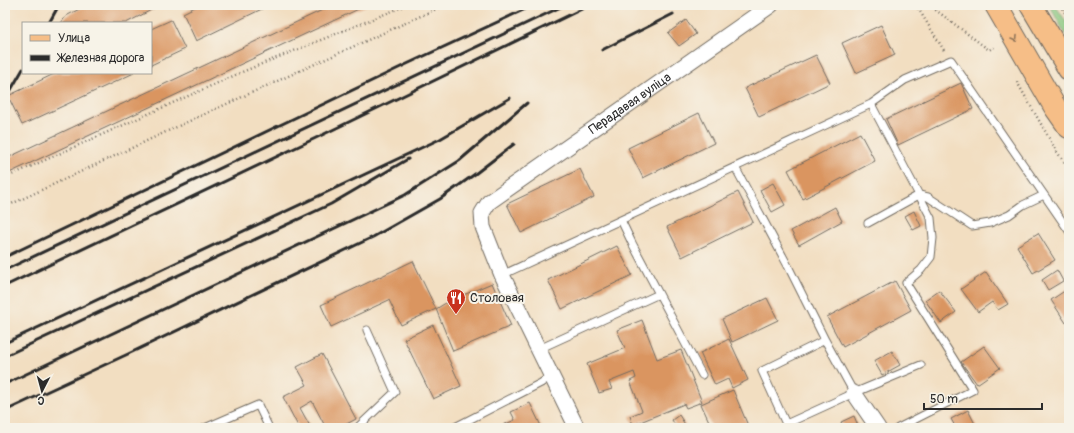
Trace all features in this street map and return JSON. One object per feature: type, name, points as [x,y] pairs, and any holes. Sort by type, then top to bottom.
[{"type":"main road","points":[[996,5],[1069,127]]},
{"type":"main road","points":[[1031,5],[1069,69]]},
{"type":"street","name":"Перадавая вуліца","points":[[502,275],[482,227],[482,213],[489,202],[771,5]]},
{"type":"street","points":[[502,275],[577,428]]},
{"type":"street","points":[[854,393],[878,428]]},
{"type":"lane","points":[[502,275],[871,104],[904,80],[951,60],[1069,231]]},
{"type":"lane","points":[[871,104],[931,218],[934,238],[931,257],[921,270],[906,282],[973,390],[898,428]]},
{"type":"lane","points":[[735,167],[854,393]]},
{"type":"lane","points":[[868,223],[919,195],[928,197],[972,226],[990,223],[1009,215],[1024,205],[1044,195]]},
{"type":"lane","points":[[621,220],[632,244],[702,375]]},
{"type":"lane","points":[[539,349],[659,294]]},
{"type":"lane","points":[[357,428],[395,392],[367,330]]},
{"type":"lane","points":[[825,340],[762,371],[786,424],[921,365]]},
{"type":"lane","points":[[453,428],[541,383],[551,376]]},
{"type":"lane","points":[[205,428],[258,405],[269,428]]},
{"type":"path","points":[[5,178],[242,72],[407,5]]},
{"type":"path","points":[[5,207],[444,5]]},
{"type":"path","points":[[916,5],[951,60]]},
{"type":"path","points":[[929,5],[989,50],[996,46]]},
{"type":"path","points":[[1060,5],[1069,19]]},
{"type":"path","points":[[1064,10],[1068,5]]},
{"type":"path","points":[[1057,152],[1069,169]]},
{"type":"green space","points":[[1049,5],[1055,5],[1069,26],[1069,41]]},
{"type":"building","points":[[87,5],[161,5],[128,22],[62,22],[66,16]]},
{"type":"building","points":[[199,5],[270,5],[196,41],[183,13]]},
{"type":"building","points":[[333,5],[367,5],[5,175],[5,159]]},
{"type":"building","points":[[171,20],[185,49],[152,65],[152,29]]},
{"type":"building","points":[[686,20],[696,34],[679,46],[668,33]]},
{"type":"building","points":[[881,25],[895,55],[856,73],[842,43]]},
{"type":"building","points":[[816,55],[830,83],[759,117],[745,88]]},
{"type":"building","points":[[54,74],[132,74],[22,125],[8,96]]},
{"type":"building","points":[[961,83],[973,109],[898,145],[886,119]]},
{"type":"building","points":[[699,113],[714,143],[643,178],[628,148]]},
{"type":"building","points":[[860,133],[875,161],[803,199],[788,170]]},
{"type":"building","points":[[580,169],[594,197],[521,233],[507,204]]},
{"type":"building","points":[[773,183],[785,205],[772,212],[760,190]]},
{"type":"building","points":[[738,192],[753,222],[682,257],[667,227]]},
{"type":"building","points":[[835,207],[842,221],[799,245],[791,231]]},
{"type":"building","points":[[914,211],[921,226],[913,230],[905,216]]},
{"type":"building","points":[[1038,233],[1055,260],[1033,273],[1017,246]]},
{"type":"building","points":[[617,246],[632,275],[562,309],[548,280]]},
{"type":"building","points":[[413,261],[436,309],[401,325],[389,300],[331,327],[321,305]]},
{"type":"building","points":[[1057,270],[1063,281],[1048,290],[1042,280]]},
{"type":"building","points":[[986,272],[1008,304],[998,310],[992,302],[978,312],[961,289]]},
{"type":"building","points":[[895,281],[911,310],[843,347],[827,317]]},
{"type":"building","points":[[492,283],[511,326],[453,351],[436,309],[449,301]]},
{"type":"building","points":[[1069,288],[1069,321],[1066,323],[1051,300]]},
{"type":"building","points":[[939,290],[956,312],[941,323],[925,300]]},
{"type":"building","points":[[767,298],[778,320],[732,342],[722,319]]},
{"type":"building","points":[[642,320],[657,359],[681,350],[702,402],[686,408],[684,404],[633,425],[630,416],[642,411],[630,381],[636,378],[634,372],[609,382],[612,389],[599,393],[587,364],[625,348],[617,330]]},
{"type":"building","points":[[433,325],[461,386],[433,399],[404,339]]},
{"type":"building","points":[[729,339],[748,380],[732,388],[728,379],[715,385],[700,353]]},
{"type":"building","points":[[984,346],[1000,368],[977,384],[961,362]]},
{"type":"building","points":[[892,351],[900,365],[882,375],[874,361]]},
{"type":"building","points":[[322,354],[356,419],[339,428],[326,428],[312,401],[300,408],[311,428],[299,428],[283,397],[307,385],[297,367]]},
{"type":"building","points":[[733,390],[749,428],[712,428],[701,404]]},
{"type":"building","points":[[530,403],[542,428],[505,428],[503,425],[515,420],[511,412]]},
{"type":"building","points":[[968,410],[977,428],[956,428],[951,419]]},
{"type":"building","points":[[679,415],[686,426],[682,428],[677,428],[672,420]]},
{"type":"building","points":[[854,416],[859,428],[843,428],[841,422]]},
{"type":"railway","points":[[50,22],[59,5]]},
{"type":"railway","points":[[5,257],[407,64],[534,5]]},
{"type":"railway","points":[[5,270],[565,5]]},
{"type":"railway","points":[[5,286],[590,5]]},
{"type":"railway","points":[[602,50],[673,14]]},
{"type":"railway","points":[[5,100],[22,71]]},
{"type":"railway","points":[[5,343],[440,139],[510,98]]},
{"type":"railway","points":[[5,384],[405,195],[459,161],[527,103]]},
{"type":"railway","points":[[5,411],[373,237],[440,199],[514,144]]},
{"type":"railway","points":[[5,356],[331,204],[408,159]]},
{"type":"place","name":"Столовая","points":[[456,315]]}]
